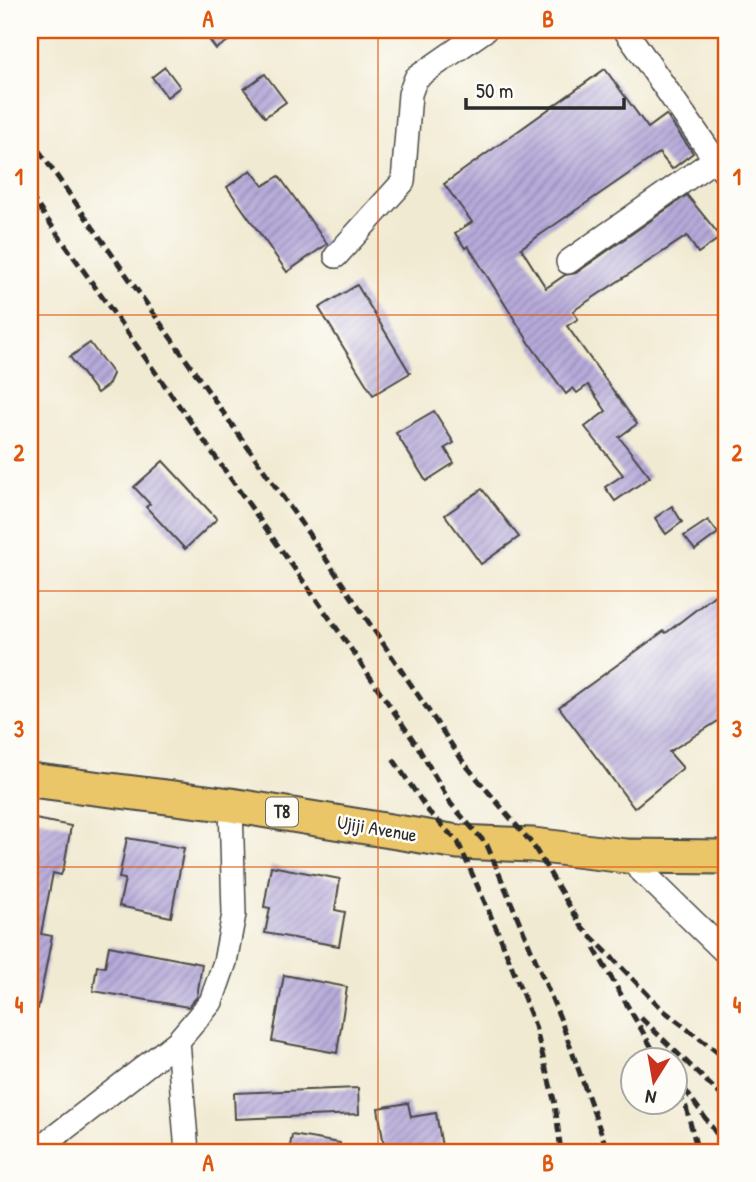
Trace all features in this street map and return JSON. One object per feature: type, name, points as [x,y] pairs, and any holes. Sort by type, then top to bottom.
[{"type":"highway","name":"Ujiji Avenue","points":[[30,780],[231,805],[458,842],[533,845],[626,856],[726,857]]},
{"type":"street","points":[[336,256],[403,182],[410,94],[416,78],[485,30]]},
{"type":"street","points":[[568,261],[721,167],[625,30]]},
{"type":"street","points":[[39,1152],[45,1144],[178,1041],[211,1002],[225,962],[234,914],[231,805]]},
{"type":"street","points":[[626,856],[726,953]]},
{"type":"street","points":[[178,1041],[187,1152]]},
{"type":"building","points":[[202,30],[245,30],[216,49]]},
{"type":"building","points":[[165,67],[180,87],[167,97],[152,77]]},
{"type":"building","points":[[605,69],[648,128],[666,115],[693,153],[672,169],[659,153],[521,248],[546,288],[565,275],[576,273],[687,195],[721,237],[698,253],[687,236],[573,311],[578,319],[567,326],[637,424],[619,437],[650,477],[615,501],[605,487],[623,475],[585,427],[606,411],[588,385],[577,393],[573,388],[566,394],[532,347],[468,246],[465,248],[455,233],[472,222],[444,184]]},
{"type":"building","points":[[265,74],[286,102],[265,117],[244,89]]},
{"type":"building","points":[[251,170],[263,186],[279,176],[327,244],[287,272],[227,187]]},
{"type":"building","points":[[357,285],[410,373],[373,395],[319,308]]},
{"type":"building","points":[[90,343],[113,374],[108,385],[97,393],[70,357]]},
{"type":"building","points":[[434,411],[454,443],[445,448],[454,463],[426,481],[396,433]]},
{"type":"building","points":[[163,461],[217,519],[185,549],[146,507],[150,504],[134,487]]},
{"type":"building","points":[[482,489],[519,537],[481,564],[445,515]]},
{"type":"building","points":[[672,506],[682,522],[666,534],[655,518]]},
{"type":"building","points":[[708,520],[718,533],[695,550],[684,536]]},
{"type":"building","points":[[715,595],[726,609],[726,716],[669,752],[683,768],[634,808],[559,707],[664,631],[666,633]]},
{"type":"building","points":[[30,818],[71,826],[61,875],[53,873],[41,934],[52,936],[38,1009],[30,1008],[30,901],[37,862],[30,861]]},
{"type":"building","points":[[127,838],[184,848],[171,917],[119,906],[125,879],[119,878]]},
{"type":"building","points":[[271,866],[340,879],[335,910],[345,912],[339,946],[265,933],[270,908],[264,907]]},
{"type":"building","points":[[109,946],[202,964],[197,997],[188,1007],[93,991],[97,966],[105,967]]},
{"type":"building","points":[[284,975],[347,987],[337,1053],[272,1041]]},
{"type":"building","points":[[358,1088],[359,1114],[235,1119],[234,1093]]},
{"type":"building","points":[[408,1103],[411,1117],[436,1113],[443,1152],[385,1152],[378,1108]]},
{"type":"building","points":[[292,1135],[340,1143],[339,1152],[289,1152]]},
{"type":"railway","points":[[30,138],[313,540],[464,763],[533,845],[582,927],[663,1010],[726,1059]]},
{"type":"railway","points":[[30,195],[340,633],[418,747],[451,804],[487,845],[560,1018],[608,1152]]},
{"type":"railway","points":[[393,759],[429,812],[458,842],[501,939],[535,1026],[555,1104],[561,1152]]},
{"type":"railway","points":[[594,948],[651,1046]]},
{"type":"railway","points":[[641,1018],[726,1100]]},
{"type":"railway","points":[[690,1097],[726,1147]]},
{"type":"railway","points":[[688,1116],[698,1152]]}]
